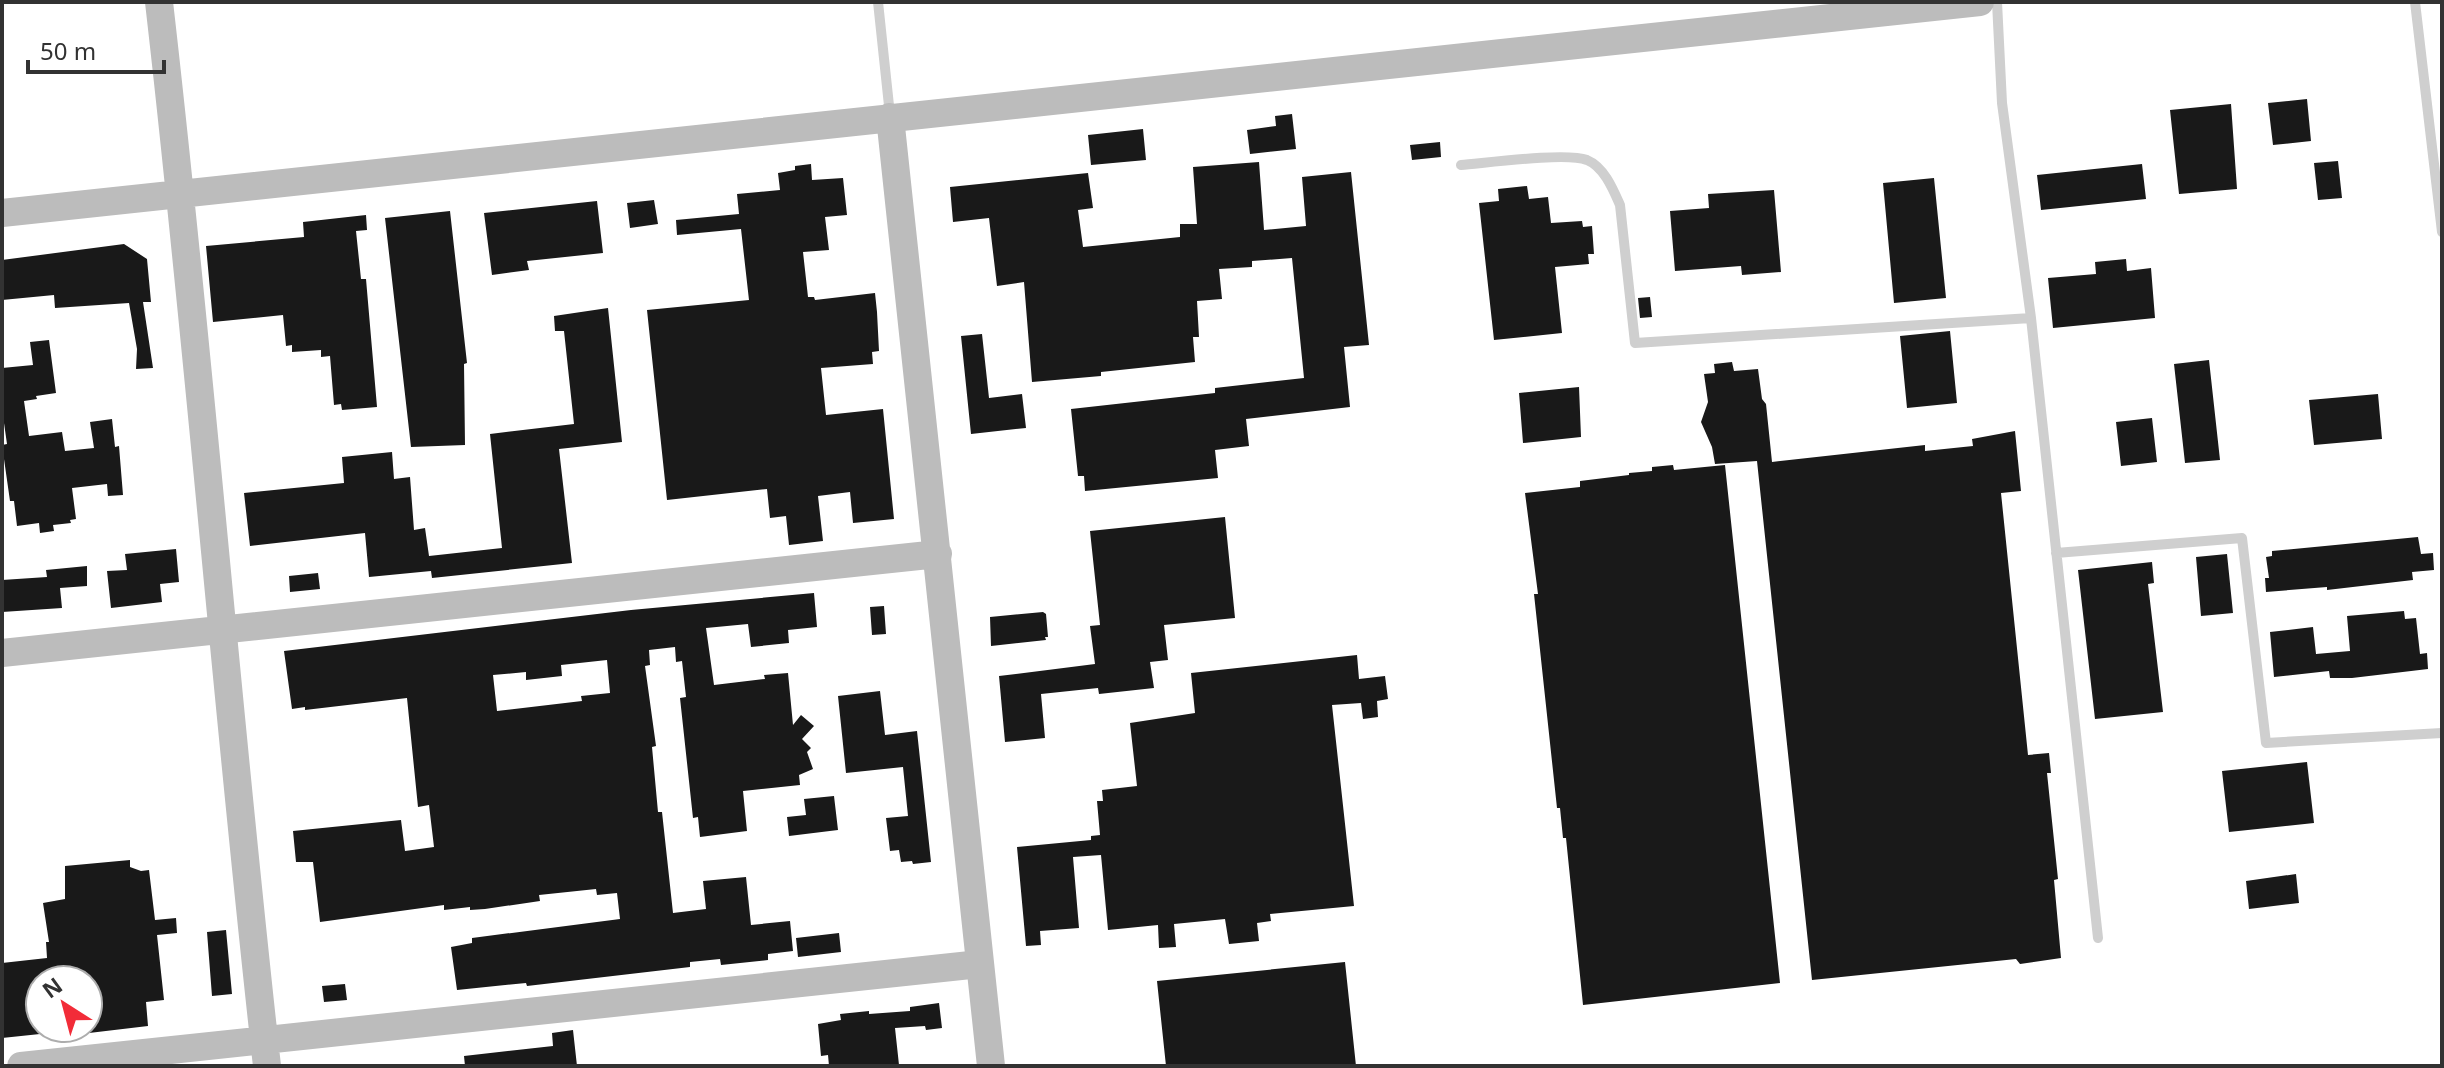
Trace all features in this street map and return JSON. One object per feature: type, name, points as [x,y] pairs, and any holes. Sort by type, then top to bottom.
[{"type":"street","points":[[159,2],[181,194],[221,630],[266,1053]]},
{"type":"street","points":[[2,213],[1980,2]]},
{"type":"street","points":[[890,117],[991,1066]]},
{"type":"street","points":[[2,653],[938,554]]},
{"type":"street","points":[[21,1066],[266,1053],[980,964]]},
{"type":"lane","points":[[878,2],[890,117]]},
{"type":"lane","points":[[1997,2],[2002,103],[2031,318],[2098,938]]},
{"type":"lane","points":[[2415,2],[2442,232]]},
{"type":"lane","points":[[1461,165],[1555,158],[1587,160],[1602,172],[1620,205],[1635,343],[2031,318]]},
{"type":"lane","points":[[2056,553],[2242,538],[2266,743],[2442,733]]},
{"type":"building","points":[[2307,99],[2311,141],[2273,145],[2268,103]]},
{"type":"building","points":[[2231,104],[2237,189],[2179,194],[2170,110]]},
{"type":"building","points":[[1292,114],[1296,149],[1250,154],[1247,130],[1276,126],[1275,116]]},
{"type":"building","points":[[1143,129],[1146,160],[1091,165],[1088,135]]},
{"type":"building","points":[[1440,142],[1441,157],[1412,160],[1410,145]]},
{"type":"building","points":[[2338,161],[2342,198],[2318,200],[2314,163]]},
{"type":"building","points":[[1259,162],[1264,230],[1306,226],[1302,177],[1351,172],[1369,345],[1344,347],[1350,407],[1246,419],[1249,446],[1215,450],[1218,478],[1085,491],[1084,476],[1078,476],[1071,409],[1215,393],[1215,388],[1304,378],[1292,258],[1252,261],[1252,267],[1219,269],[1222,299],[1197,301],[1199,337],[1193,337],[1195,362],[1101,372],[1101,376],[1032,382],[1024,282],[997,286],[989,218],[953,222],[950,187],[1088,173],[1093,208],[1078,210],[1083,247],[1180,237],[1180,224],[1197,224],[1193,167]]},
{"type":"building","points":[[811,164],[812,180],[843,178],[847,215],[825,217],[829,250],[803,252],[808,297],[815,300],[875,293],[877,312],[879,351],[872,352],[873,364],[821,368],[826,415],[883,409],[894,519],[853,523],[850,492],[818,496],[823,541],[789,545],[786,516],[770,518],[767,489],[667,500],[647,310],[749,300],[741,229],[677,235],[676,220],[739,214],[737,194],[780,190],[778,173]]},
{"type":"building","points":[[2142,164],[2146,199],[2041,210],[2037,175]]},
{"type":"building","points":[[1934,178],[1946,298],[1894,303],[1883,183]]},
{"type":"building","points":[[1527,186],[1529,199],[1548,197],[1551,223],[1582,221],[1583,227],[1592,226],[1594,254],[1588,254],[1589,264],[1555,267],[1562,333],[1494,340],[1479,203],[1499,201],[1498,189]]},
{"type":"building","points":[[1774,190],[1781,272],[1742,275],[1741,266],[1675,271],[1670,211],[1709,208],[1708,194]]},
{"type":"building","points":[[654,200],[658,224],[630,228],[627,203]]},
{"type":"building","points":[[597,201],[603,253],[527,261],[529,270],[492,275],[484,213]]},
{"type":"building","points":[[450,211],[467,363],[464,364],[465,445],[411,447],[385,218]]},
{"type":"building","points":[[366,215],[367,230],[356,231],[361,279],[366,279],[377,407],[342,410],[341,404],[334,405],[330,356],[321,357],[321,350],[292,352],[292,345],[286,346],[283,315],[213,322],[206,246],[304,237],[303,222]]},
{"type":"building","points":[[124,244],[147,259],[151,302],[143,302],[153,368],[136,369],[137,349],[129,303],[55,308],[54,295],[2,300],[2,260]]},
{"type":"building","points":[[2126,259],[2127,271],[2151,268],[2155,318],[2053,328],[2048,278],[2096,274],[2095,262]]},
{"type":"building","points":[[1650,297],[1652,317],[1640,318],[1638,298]]},
{"type":"building","points":[[608,308],[622,442],[559,449],[572,563],[432,578],[431,571],[369,577],[365,533],[250,546],[244,493],[344,483],[342,457],[392,452],[394,479],[410,477],[414,530],[425,528],[429,556],[502,548],[490,434],[574,424],[564,331],[555,331],[554,316]]},
{"type":"building","points":[[1950,331],[1957,403],[1907,408],[1900,336]]},
{"type":"building","points":[[982,334],[989,398],[1022,394],[1026,428],[971,434],[961,336]]},
{"type":"building","points":[[49,340],[56,393],[24,401],[29,436],[62,432],[65,451],[94,448],[90,422],[112,419],[115,447],[119,446],[123,495],[108,496],[107,484],[72,488],[76,519],[70,520],[71,523],[53,525],[54,531],[40,533],[39,523],[17,526],[14,501],[10,501],[2,445],[7,444],[2,409],[2,368],[33,365],[30,342]]},
{"type":"building","points":[[2209,360],[2220,460],[2185,463],[2174,364]]},
{"type":"building","points":[[1732,362],[1734,371],[1758,369],[1762,399],[1766,404],[1772,462],[1925,445],[1925,451],[1973,446],[1972,439],[2015,431],[2021,491],[2001,493],[2028,755],[2049,753],[2051,773],[2047,773],[2058,879],[2054,880],[2061,958],[2020,964],[2016,959],[1812,980],[1757,461],[1715,464],[1712,447],[1701,422],[1708,402],[1704,374],[1715,373],[1714,364]]},
{"type":"building","points":[[1579,387],[1581,437],[1523,443],[1519,393]]},
{"type":"building","points":[[2378,394],[2382,439],[2314,445],[2309,400]]},
{"type":"building","points":[[2152,418],[2157,462],[2121,466],[2116,422]]},
{"type":"building","points":[[1673,465],[1674,470],[1725,465],[1780,983],[1583,1005],[1566,838],[1563,838],[1560,808],[1557,808],[1534,594],[1538,594],[1525,493],[1580,487],[1580,481]]},
{"type":"building","points":[[1225,517],[1235,618],[1164,625],[1168,660],[1150,662],[1154,688],[1099,694],[1098,688],[1041,694],[1045,738],[1005,742],[999,676],[1095,664],[1090,626],[1100,625],[1090,531]]},
{"type":"building","points":[[2418,537],[2421,554],[2433,553],[2434,570],[2412,572],[2413,580],[2327,590],[2327,587],[2266,592],[2265,578],[2269,578],[2266,557],[2272,556],[2272,551]]},
{"type":"building","points":[[176,549],[179,582],[160,584],[162,602],[111,608],[107,571],[127,570],[125,554]]},
{"type":"building","points":[[2227,554],[2233,613],[2201,616],[2196,557]]},
{"type":"building","points":[[2152,562],[2154,583],[2148,584],[2163,712],[2095,719],[2078,570]]},
{"type":"building","points":[[87,566],[87,586],[60,588],[62,608],[2,612],[2,580],[47,577],[46,570]]},
{"type":"building","points":[[318,573],[320,589],[290,592],[289,576]]},
{"type":"building","points":[[814,593],[817,627],[788,630],[789,643],[751,647],[748,624],[706,628],[714,685],[788,673],[793,725],[801,715],[814,726],[802,739],[811,748],[807,752],[813,769],[799,775],[800,785],[743,791],[747,831],[700,837],[698,817],[693,818],[680,698],[686,697],[682,661],[676,662],[675,647],[649,650],[650,665],[645,666],[656,746],[652,747],[658,812],[662,812],[673,913],[706,909],[703,881],[746,877],[751,925],[790,921],[793,951],[768,954],[768,960],[721,965],[720,959],[690,962],[690,967],[527,986],[526,983],[457,990],[451,947],[472,943],[472,938],[620,919],[617,893],[597,895],[596,889],[539,895],[540,901],[485,909],[444,910],[444,905],[320,922],[313,862],[296,862],[293,831],[401,820],[405,851],[434,847],[429,805],[418,807],[407,698],[292,709],[284,651],[631,610]],"holes":[[[607,660],[610,693],[581,696],[582,701],[497,711],[493,675],[526,672],[526,680],[562,676],[561,665]]]},
{"type":"building","points":[[884,606],[886,634],[872,635],[870,607]]},
{"type":"building","points":[[2404,611],[2405,619],[2416,618],[2420,654],[2427,653],[2428,669],[2352,678],[2330,678],[2329,671],[2274,677],[2270,632],[2313,627],[2316,654],[2350,651],[2347,616]]},
{"type":"building","points":[[1046,614],[1046,640],[991,646],[990,617]]},
{"type":"building","points":[[1357,655],[1359,679],[1385,676],[1388,699],[1377,701],[1378,717],[1363,719],[1361,703],[1332,705],[1354,906],[1270,914],[1271,921],[1257,923],[1259,941],[1229,944],[1225,919],[1174,924],[1176,947],[1159,948],[1158,925],[1108,930],[1101,855],[1073,857],[1079,928],[1040,931],[1041,945],[1026,946],[1017,847],[1091,840],[1091,836],[1100,835],[1097,801],[1103,801],[1102,790],[1137,786],[1130,723],[1195,713],[1191,673]]},
{"type":"building","points":[[880,691],[885,735],[917,731],[931,862],[901,862],[899,850],[890,851],[886,818],[908,816],[903,767],[846,773],[838,696]]},
{"type":"building","points":[[2307,762],[2314,823],[2229,832],[2222,771]]},
{"type":"building","points":[[834,796],[838,830],[789,836],[787,817],[806,815],[804,799]]},
{"type":"building","points":[[130,860],[130,867],[149,870],[155,920],[176,918],[177,933],[157,935],[164,1000],[146,1002],[148,1026],[104,1031],[104,964],[24,964],[24,1036],[2,1038],[2,963],[47,958],[46,942],[49,942],[43,903],[65,899],[65,866]]},
{"type":"building","points":[[2296,874],[2299,903],[2249,909],[2246,881]]},
{"type":"building","points":[[226,930],[232,994],[212,996],[207,932]]},
{"type":"building","points":[[839,933],[841,952],[798,957],[796,938]]},
{"type":"building","points":[[1345,962],[1356,1066],[1166,1066],[1157,981]]},
{"type":"building","points":[[345,984],[347,1000],[324,1002],[322,986]]},
{"type":"building","points":[[939,1003],[942,1028],[895,1028],[899,1065],[829,1066],[828,1055],[821,1056],[818,1024],[841,1020],[840,1014],[910,1011],[910,1007]]},
{"type":"building","points":[[573,1030],[577,1066],[465,1066],[464,1056],[553,1046],[552,1033]]}]
